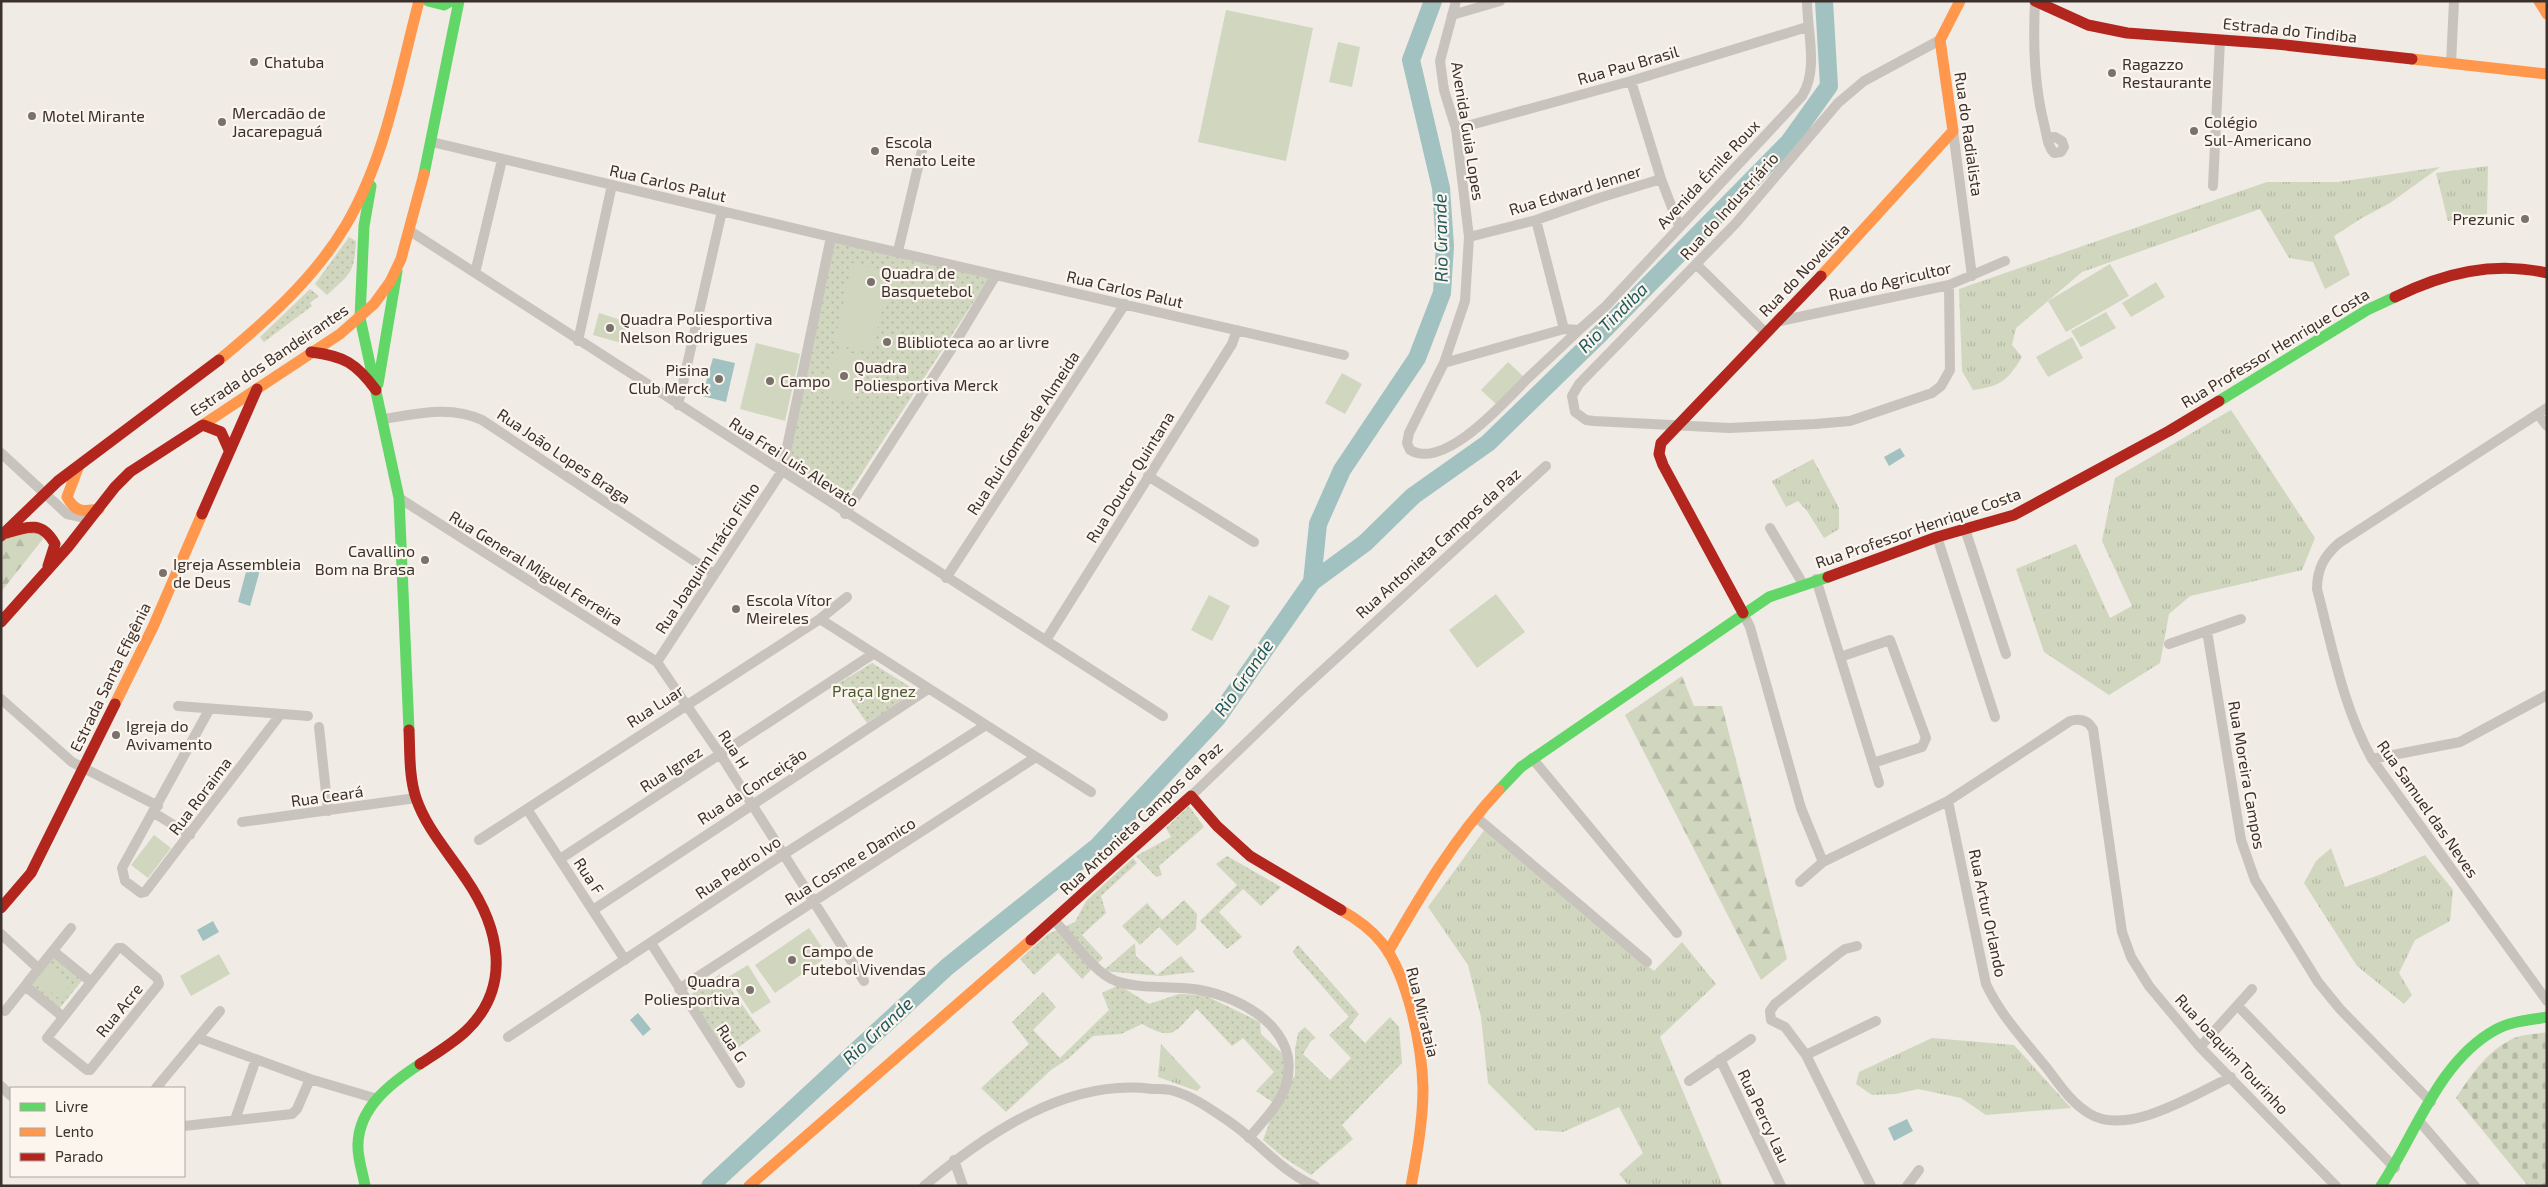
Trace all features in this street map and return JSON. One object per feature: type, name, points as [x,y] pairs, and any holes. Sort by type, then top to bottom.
[{"type":"street","name":"Estrada dos Bandeirantes","points":[[2,535],[45,493],[80,464],[238,344],[279,306],[333,245],[346,225],[374,164],[419,1]]},
{"type":"street","points":[[428,1],[444,5],[452,1]]},
{"type":"street","name":"Estrada dos Bandeirantes","points":[[1,622],[44,575],[130,472],[257,389],[360,318],[380,297],[398,266],[410,231],[432,142],[459,1]]},
{"type":"street","name":"Avenida Guia Lopes","points":[[1407,443],[1409,432],[1444,363],[1465,301],[1469,237],[1456,130],[1444,90],[1440,61],[1456,1]]},
{"type":"street","points":[[1452,15],[1500,1]]},
{"type":"street","name":"Avenida Émile Roux","points":[[1407,443],[1410,450],[1416,453],[1440,451],[1478,428],[1606,306],[1802,96],[1808,86],[1812,71],[1806,1]]},
{"type":"street","points":[[1940,40],[1960,1]]},
{"type":"street","points":[[2035,1],[2035,77],[2047,138]]},
{"type":"street","name":"Estrada do Tindiba","points":[[2035,1],[2088,25],[2105,29],[2547,74]]},
{"type":"street","points":[[2451,64],[2454,1]]},
{"type":"street","points":[[2539,1],[2547,14]]},
{"type":"street","name":"Rua Pau Brasil","points":[[1456,130],[1631,81],[1807,27]]},
{"type":"street","name":"Rua do Radialista","points":[[1940,40],[1972,276]]},
{"type":"street","name":"Rua do Industriário","points":[[1676,427],[1594,421],[1581,417],[1575,412],[1572,396],[1579,384],[1736,223],[1838,103],[1864,81],[1940,40]]},
{"type":"street","points":[[2213,186],[2220,40]]},
{"type":"street","points":[[1631,81],[1679,226]]},
{"type":"street","name":"Rua do Novelista","points":[[1744,613],[1659,454],[1661,443],[1766,333],[1779,322],[1953,131]]},
{"type":"street","name":"Rua Carlos Palut","points":[[432,142],[831,237],[1344,354]]},
{"type":"street","points":[[898,251],[923,146]]},
{"type":"street","points":[[475,273],[502,160]]},
{"type":"street","points":[[365,1186],[359,1168],[358,1138],[374,1098],[470,1030],[489,1002],[496,980],[498,955],[489,920],[416,798],[411,776],[398,498],[383,419],[360,318],[364,226],[374,164]]},
{"type":"street","name":"Rua Edward Jenner","points":[[1469,237],[1536,220],[1662,179]]},
{"type":"street","points":[[578,341],[612,185]]},
{"type":"street","points":[[678,405],[722,211]]},
{"type":"street","points":[[1536,220],[1564,329]]},
{"type":"street","name":"Rua Frei Luis Alevato","points":[[410,231],[782,471],[845,514],[1163,716]]},
{"type":"street","points":[[782,471],[831,237]]},
{"type":"street","name":"Rua do Agricultor","points":[[1779,322],[1950,284],[2005,261]]},
{"type":"street","points":[[1697,265],[1766,333]]},
{"type":"street","points":[[376,390],[398,266]]},
{"type":"street","name":"Rua Professor Henrique Costa","points":[[1388,952],[1408,917],[1476,817],[1503,785],[1532,758],[1769,597],[1816,579],[1895,554],[1937,537],[2014,515],[2169,431],[2367,310],[2400,293],[2450,274],[2478,269],[2524,268],[2547,273]]},
{"type":"street","points":[[845,514],[969,322],[996,275]]},
{"type":"street","points":[[1676,427],[1729,428],[1850,421],[1932,393],[1941,386],[1950,370],[1950,284]]},
{"type":"street","name":"Rua Rui Gomes de Almeida","points":[[946,578],[1125,304]]},
{"type":"street","points":[[1444,363],[1564,329],[1579,330]]},
{"type":"street","name":"Rua Doutor Quintana","points":[[1046,640],[1232,344],[1237,330]]},
{"type":"street","points":[[311,352],[338,355],[351,360],[360,367],[376,390]]},
{"type":"street","name":"Estrada Santa Efigênia","points":[[1,908],[31,873],[84,768],[153,627],[257,389]]},
{"type":"street","name":"Rua João Lopes Braga","points":[[383,419],[456,410],[482,420],[714,574]]},
{"type":"street","points":[[2542,411],[2547,426]]},
{"type":"street","name":"Rua Samuel das Neves","points":[[2542,411],[2339,543],[2321,563],[2316,589],[2352,719],[2372,759],[2547,1000]]},
{"type":"street","points":[[203,425],[212,426],[223,433],[229,450]]},
{"type":"street","points":[[1,453],[67,514],[91,518]]},
{"type":"street","points":[[80,464],[67,497],[72,508],[81,512],[99,509]]},
{"type":"street","name":"Rua Antonieta Campos da Paz","points":[[751,1185],[1054,920],[1191,796],[1298,693],[1546,466]]},
{"type":"street","name":"Rua Joaquim Inácio Filho","points":[[657,662],[782,471]]},
{"type":"street","points":[[1148,476],[1254,542]]},
{"type":"street","name":"Rua General Miguel Ferreira","points":[[398,498],[657,662]]},
{"type":"street","points":[[2,535],[32,525],[40,527],[50,534],[55,544],[44,575]]},
{"type":"street","points":[[1770,528],[1803,584]]},
{"type":"street","points":[[1965,529],[2006,654]]},
{"type":"street","points":[[1937,537],[1996,717]]},
{"type":"street","points":[[1816,579],[1879,783]]},
{"type":"street","name":"Rua Luar","points":[[479,840],[686,704],[820,619],[848,598]]},
{"type":"street","points":[[1744,613],[1750,627],[1801,808],[1823,862]]},
{"type":"street","points":[[820,619],[1091,792]]},
{"type":"street","points":[[2169,644],[2241,619]]},
{"type":"street","name":"Rua Moreira Campos","points":[[2207,631],[2241,840],[2255,880],[2318,982],[2340,1009],[2431,1102]]},
{"type":"street","points":[[1840,657],[1890,640],[1926,738],[1922,747],[1873,763]]},
{"type":"street","name":"Rua Ignez","points":[[560,859],[873,654]]},
{"type":"street","name":"Rua H","points":[[657,662],[752,803],[864,981]]},
{"type":"street","name":"Rua da Conceição","points":[[593,910],[928,688]]},
{"type":"street","points":[[2372,759],[2460,742],[2547,695]]},
{"type":"street","points":[[1,699],[72,762],[156,809],[190,835]]},
{"type":"street","points":[[178,706],[209,710],[308,716]]},
{"type":"street","points":[[156,809],[209,710]]},
{"type":"street","name":"Rua Roraima","points":[[156,809],[122,868],[125,881],[141,893],[145,892],[190,835],[280,715]]},
{"type":"street","name":"Rua Joaquim Tourinho","points":[[1948,801],[2070,721],[2077,719],[2090,724],[2093,729],[2125,940],[2130,957],[2149,986],[2200,1047],[2336,1186]]},
{"type":"street","name":"Rua Pedro Ivo","points":[[508,1037],[784,854],[986,725]]},
{"type":"street","points":[[319,727],[328,811]]},
{"type":"street","name":"Rua Cosme e Damico","points":[[679,989],[1036,757]]},
{"type":"street","points":[[1532,758],[1677,932]]},
{"type":"street","name":"Rua Mirataia","points":[[1191,796],[1230,839],[1250,856],[1362,922],[1376,934],[1388,952],[1405,997],[1418,1045],[1422,1086],[1421,1123],[1411,1186]]},
{"type":"street","name":"Rua Ceará","points":[[242,822],[416,798]]},
{"type":"street","points":[[1800,882],[1823,862],[1948,801]]},
{"type":"street","name":"Rua Artur Orlando","points":[[1948,801],[1986,984],[1999,1010],[2073,1101],[2090,1114],[2106,1121],[2129,1120],[2157,1112],[2231,1077]]},
{"type":"street","name":"Rua F","points":[[527,809],[625,960]]},
{"type":"street","points":[[1476,817],[1647,962]]},
{"type":"street","points":[[1054,920],[1101,972],[1115,981],[1138,986],[1182,988],[1226,996],[1256,1013],[1273,1028],[1282,1040],[1287,1052],[1286,1086],[1267,1117],[1249,1138]]},
{"type":"street","points":[[6,1011],[71,928]]},
{"type":"street","points":[[1,934],[39,969]]},
{"type":"street","name":"Rua G","points":[[651,943],[740,1083]]},
{"type":"street","points":[[1857,946],[1845,949],[1838,954],[1775,1004],[1770,1011],[1771,1020],[1785,1027],[1806,1055],[1871,1186]]},
{"type":"street","name":"Rua Acre","points":[[119,948],[157,978],[159,984],[89,1070],[48,1040],[48,1036],[62,1016],[119,948]]},
{"type":"street","points":[[53,951],[90,981]]},
{"type":"street","points":[[25,986],[62,1016]]},
{"type":"street","points":[[2200,1047],[2252,989]]},
{"type":"street","points":[[2238,1006],[2394,1168]]},
{"type":"street","points":[[157,1087],[220,1011]]},
{"type":"street","points":[[2381,1186],[2394,1168],[2431,1102],[2461,1055],[2476,1042],[2495,1030],[2518,1022],[2547,1018]]},
{"type":"street","points":[[1806,1055],[1876,1021]]},
{"type":"street","points":[[198,1038],[310,1079],[374,1098]]},
{"type":"street","points":[[1689,1081],[1750,1039]]},
{"type":"street","points":[[235,1120],[256,1059]]},
{"type":"street","name":"Rua Percy Lau","points":[[1720,1059],[1781,1186]]},
{"type":"street","points":[[185,1126],[292,1114],[297,1109],[310,1079]]},
{"type":"street","points":[[1,1086],[10,1095]]},
{"type":"street","points":[[924,1186],[954,1160],[1022,1117],[1069,1099],[1121,1087],[1173,1090],[1192,1098],[1226,1119],[1281,1166],[1315,1186]]},
{"type":"street","points":[[2420,1122],[2475,1186]]},
{"type":"street","points":[[954,1160],[963,1186]]},
{"type":"street","points":[[1907,1186],[1919,1170]]},
{"type":"green space","points":[[1226,10],[1313,28],[1286,161],[1198,142]]},
{"type":"green space","points":[[1338,42],[1360,47],[1352,87],[1329,82]]},
{"type":"green space","points":[[2488,166],[2487,214],[2448,221],[2436,173]]},
{"type":"green space","points":[[2440,167],[2390,203],[2334,236],[2350,275],[2325,289],[2313,262],[2289,258],[2260,209],[2082,272],[2016,328],[2012,345],[2022,357],[2007,377],[1990,387],[1973,390],[1962,371],[1959,289],[2267,182],[2338,182]]},
{"type":"green space","points":[[349,237],[356,241],[352,267],[346,277],[327,295],[315,284]]},
{"type":"green space","points":[[831,238],[991,275],[843,502],[780,465]]},
{"type":"green space","name":"Campo","points":[[852,263],[897,274],[890,301],[884,300],[872,353],[834,344]]},
{"type":"green space","points":[[2110,264],[2129,296],[2066,332],[2048,301]]},
{"type":"green space","points":[[2156,282],[2165,297],[2131,317],[2122,303]]},
{"type":"green space","points":[[310,289],[319,296],[310,303],[312,306],[264,342],[260,337]]},
{"type":"green space","points":[[2106,312],[2116,328],[2081,347],[2071,331]]},
{"type":"green space","name":"Quadra Poliesportiva Nelson Rodrigues","points":[[599,313],[627,322],[621,343],[593,335]]},
{"type":"green space","points":[[2072,337],[2083,358],[2048,377],[2036,357]]},
{"type":"green space","name":"Campo","points":[[756,343],[800,354],[785,421],[740,409]]},
{"type":"green space","name":"Quadra Poliesportiva Merck","points":[[835,349],[865,356],[854,403],[823,395]]},
{"type":"green space","points":[[1508,362],[1524,377],[1497,405],[1481,390]]},
{"type":"green space","points":[[1342,373],[1362,384],[1345,414],[1325,403]]},
{"type":"green space","points":[[2231,410],[2315,538],[2302,570],[2190,596],[2169,614],[2160,663],[2109,695],[2044,652],[2016,569],[2076,544],[2110,618],[2132,606],[2102,541],[2115,478]]},
{"type":"green space","points":[[1813,459],[1839,508],[1839,529],[1824,538],[1807,511],[1798,501],[1786,507],[1772,481]]},
{"type":"green space","points":[[15,529],[46,535],[1,592],[1,541]]},
{"type":"green space","points":[[1496,594],[1525,632],[1477,668],[1449,630]]},
{"type":"green space","points":[[1209,595],[1230,606],[1212,641],[1191,630]]},
{"type":"green space","name":"Praça Ignez","points":[[872,663],[912,688],[911,695],[867,723],[839,683]]},
{"type":"green space","points":[[1682,676],[1694,706],[1722,706],[1787,959],[1761,980],[1625,715]]},
{"type":"green space","points":[[1189,806],[1204,827],[1159,866],[1162,875],[1156,877],[1136,856],[1171,837],[1166,828]]},
{"type":"green space","points":[[1485,829],[1654,971],[1682,942],[1716,984],[1660,1037],[1723,1186],[1629,1186],[1619,1174],[1643,1153],[1619,1107],[1563,1132],[1535,1130],[1488,1083],[1481,1017],[1468,965],[1428,907]]},
{"type":"green space","points":[[154,835],[171,848],[148,878],[131,865]]},
{"type":"green space","points":[[2331,848],[2345,887],[2425,855],[2453,890],[2450,921],[2415,940],[2399,973],[2412,995],[2404,1004],[2357,966],[2304,883],[2316,861]]},
{"type":"green space","points":[[1227,856],[1281,887],[1261,906],[1243,889],[1219,912],[1242,937],[1227,949],[1200,921],[1237,885],[1216,864]]},
{"type":"green space","points":[[1133,858],[1137,863],[1101,896],[1106,913],[1082,935],[1103,958],[1082,979],[1058,953],[1034,975],[1020,959],[1048,934],[1075,922],[1086,901]]},
{"type":"green space","points":[[1184,900],[1197,914],[1196,929],[1177,946],[1159,927],[1140,945],[1122,926],[1147,903],[1162,920]]},
{"type":"green space","name":"Campo de Futebol Vivendas","points":[[809,928],[828,956],[775,993],[755,965]]},
{"type":"green space","points":[[1135,943],[1136,956],[1157,975],[1181,956],[1195,972],[1161,976],[1103,971]]},
{"type":"green space","points":[[1298,945],[1359,1014],[1349,1027],[1365,1043],[1390,1017],[1399,1027],[1402,1063],[1342,1125],[1353,1139],[1311,1175],[1283,1157],[1263,1140],[1270,1121],[1295,1075],[1295,1049],[1298,1033],[1305,1027],[1316,1038],[1311,1041],[1303,1054],[1330,1080],[1351,1058],[1329,1035],[1349,1017],[1294,954],[1293,951]]},
{"type":"green space","points":[[48,949],[84,978],[59,1009],[23,980]]},
{"type":"green space","points":[[219,954],[230,974],[191,996],[180,976]]},
{"type":"green space","name":"Quadra Poliesportiva","points":[[748,965],[771,1002],[752,1014],[728,977]]},
{"type":"green space","points":[[47,966],[71,984],[60,999],[36,980]]},
{"type":"green space","points":[[720,974],[761,1031],[729,1054],[688,997]]},
{"type":"green space","points":[[1119,985],[1149,1004],[1179,994],[1204,995],[1260,1022],[1261,1034],[1286,1057],[1286,1073],[1274,1103],[1256,1091],[1274,1072],[1243,1038],[1232,1046],[1197,1009],[1173,1032],[1161,1032],[1142,1024],[1121,1034],[1093,1036],[1069,1058],[1051,1070],[1006,1112],[981,1088],[1029,1044],[1012,1022],[1043,992],[1056,1007],[1033,1030],[1060,1058],[1109,1010],[1102,993]]},
{"type":"green space","points":[[2547,1032],[2547,1186],[2528,1186],[2456,1098],[2483,1062],[2500,1047],[2520,1036]]},
{"type":"green space","points":[[1932,1038],[2014,1045],[2071,1108],[1986,1115],[1961,1098],[1918,1089],[1896,1094],[1872,1095],[1856,1084],[1859,1072]]},
{"type":"green space","points":[[1161,1044],[1201,1087],[1197,1091],[1158,1077]]},
{"type":"water","name":"Pisina Club Merck","points":[[713,358],[735,363],[726,402],[702,396]]},
{"type":"water","points":[[1900,448],[1905,456],[1889,466],[1884,457]]},
{"type":"water","points":[[247,568],[260,570],[250,606],[238,602]]},
{"type":"water","points":[[213,921],[219,932],[203,941],[197,930]]},
{"type":"water","points":[[638,1013],[651,1029],[643,1036],[630,1020]]},
{"type":"water","points":[[1907,1119],[1913,1131],[1894,1141],[1888,1128]]},
{"type":"waterway","name":"Rio Grande","points":[[710,1186],[947,967],[1098,846],[1217,718],[1312,582],[1318,524],[1342,470],[1417,358],[1442,293],[1445,246],[1441,188],[1411,60],[1433,1]]},
{"type":"waterway","name":"Rio Tindiba","points":[[1312,582],[1365,543],[1413,496],[1488,443],[1600,334],[1789,142],[1829,86],[1824,1]]},
{"type":"traffic: fast","points":[[428,1],[444,5],[451,1]]},
{"type":"traffic: fast","points":[[424,174],[459,1]]},
{"type":"traffic: fast","points":[[360,318],[364,226],[371,186]]},
{"type":"traffic: fast","points":[[378,384],[397,271]]},
{"type":"traffic: fast","points":[[2219,401],[2367,310],[2395,297]]},
{"type":"traffic: fast","points":[[360,318],[399,498],[409,730]]},
{"type":"traffic: fast","points":[[1499,790],[1521,767],[1769,597],[1828,577]]},
{"type":"traffic: fast","points":[[2381,1186],[2430,1100],[2458,1061],[2475,1044],[2501,1027],[2521,1021],[2547,1017]]},
{"type":"traffic: fast","points":[[365,1186],[358,1149],[360,1131],[364,1119],[378,1097],[398,1079],[420,1064]]},
{"type":"traffic: slow","points":[[219,360],[254,330],[304,281],[333,245],[346,225],[360,199],[381,144],[398,87],[419,1]]},
{"type":"traffic: slow","points":[[1821,276],[1953,131],[1940,40],[1960,1]]},
{"type":"traffic: slow","points":[[2539,1],[2547,14]]},
{"type":"traffic: slow","points":[[2412,59],[2547,74]]},
{"type":"traffic: slow","points":[[201,426],[340,334],[374,304],[390,282],[401,259],[424,174]]},
{"type":"traffic: slow","points":[[78,468],[67,497],[73,506],[80,510],[99,509]]},
{"type":"traffic: slow","points":[[115,704],[153,627],[202,514]]},
{"type":"traffic: slow","points":[[1388,952],[1453,847],[1499,790]]},
{"type":"traffic: slow","points":[[1341,910],[1363,924],[1382,943],[1399,974],[1412,1012],[1420,1052],[1423,1100],[1411,1186]]},
{"type":"traffic: slow","points":[[749,1186],[1031,940]]},
{"type":"traffic: jam","points":[[2035,1],[2088,25],[2127,33],[2276,44],[2412,59]]},
{"type":"traffic: jam","points":[[2395,297],[2432,281],[2469,272],[2507,268],[2547,273]]},
{"type":"traffic: jam","points":[[1743,613],[1663,465],[1659,454],[1661,443],[1821,276]]},
{"type":"traffic: jam","points":[[311,352],[332,356],[348,362],[362,373],[376,390]]},
{"type":"traffic: jam","points":[[1,536],[58,481],[219,360]]},
{"type":"traffic: jam","points":[[202,514],[257,389]]},
{"type":"traffic: jam","points":[[1828,577],[1937,537],[2014,515],[2169,431],[2219,401]]},
{"type":"traffic: jam","points":[[203,425],[221,432],[229,450]]},
{"type":"traffic: jam","points":[[1,622],[68,547],[115,487],[130,472],[201,426]]},
{"type":"traffic: jam","points":[[7,533],[28,527],[34,527],[45,532],[55,544],[48,566]]},
{"type":"traffic: jam","points":[[1,908],[31,873],[115,704]]},
{"type":"traffic: jam","points":[[409,730],[411,773],[420,809],[477,897],[487,917],[493,936],[496,956],[495,976],[490,995],[481,1014],[461,1036],[420,1064]]},
{"type":"traffic: jam","points":[[1031,940],[1191,796],[1217,826],[1250,856],[1341,910]]},
{"type":"place","name":"Chatuba","points":[[254,62]]},
{"type":"place","name":"Ragazzo Restaurante","points":[[2112,73]]},
{"type":"place","name":"Motel Mirante","points":[[32,116]]},
{"type":"place","name":"Mercadão de Jacarepaguá","points":[[222,122]]},
{"type":"place","name":"Colégio Sul-Americano","points":[[2194,131]]},
{"type":"place","name":"Escola Renato Leite","points":[[875,151]]},
{"type":"place","name":"Prezunic","points":[[2525,219]]},
{"type":"place","name":"Quadra de Basquetebol","points":[[871,282]]},
{"type":"place","name":"Quadra Poliesportiva Nelson Rodrigues","points":[[610,328]]},
{"type":"place","name":"Bliblioteca ao ar livre","points":[[887,342]]},
{"type":"place","name":"Quadra Poliesportiva Merck","points":[[844,376]]},
{"type":"place","name":"Pisina Club Merck","points":[[719,379]]},
{"type":"place","name":"Campo","points":[[770,381]]},
{"type":"place","name":"Cavallino Bom na Brasa","points":[[425,560]]},
{"type":"place","name":"Igreja Assembleia de Deus","points":[[163,573]]},
{"type":"place","name":"Escola Vítor Meireles","points":[[736,609]]},
{"type":"place","name":"Igreja do Avivamento","points":[[116,735]]},
{"type":"place","name":"Campo de Futebol Vivendas","points":[[792,960]]},
{"type":"place","name":"Quadra Poliesportiva","points":[[750,990]]}]
